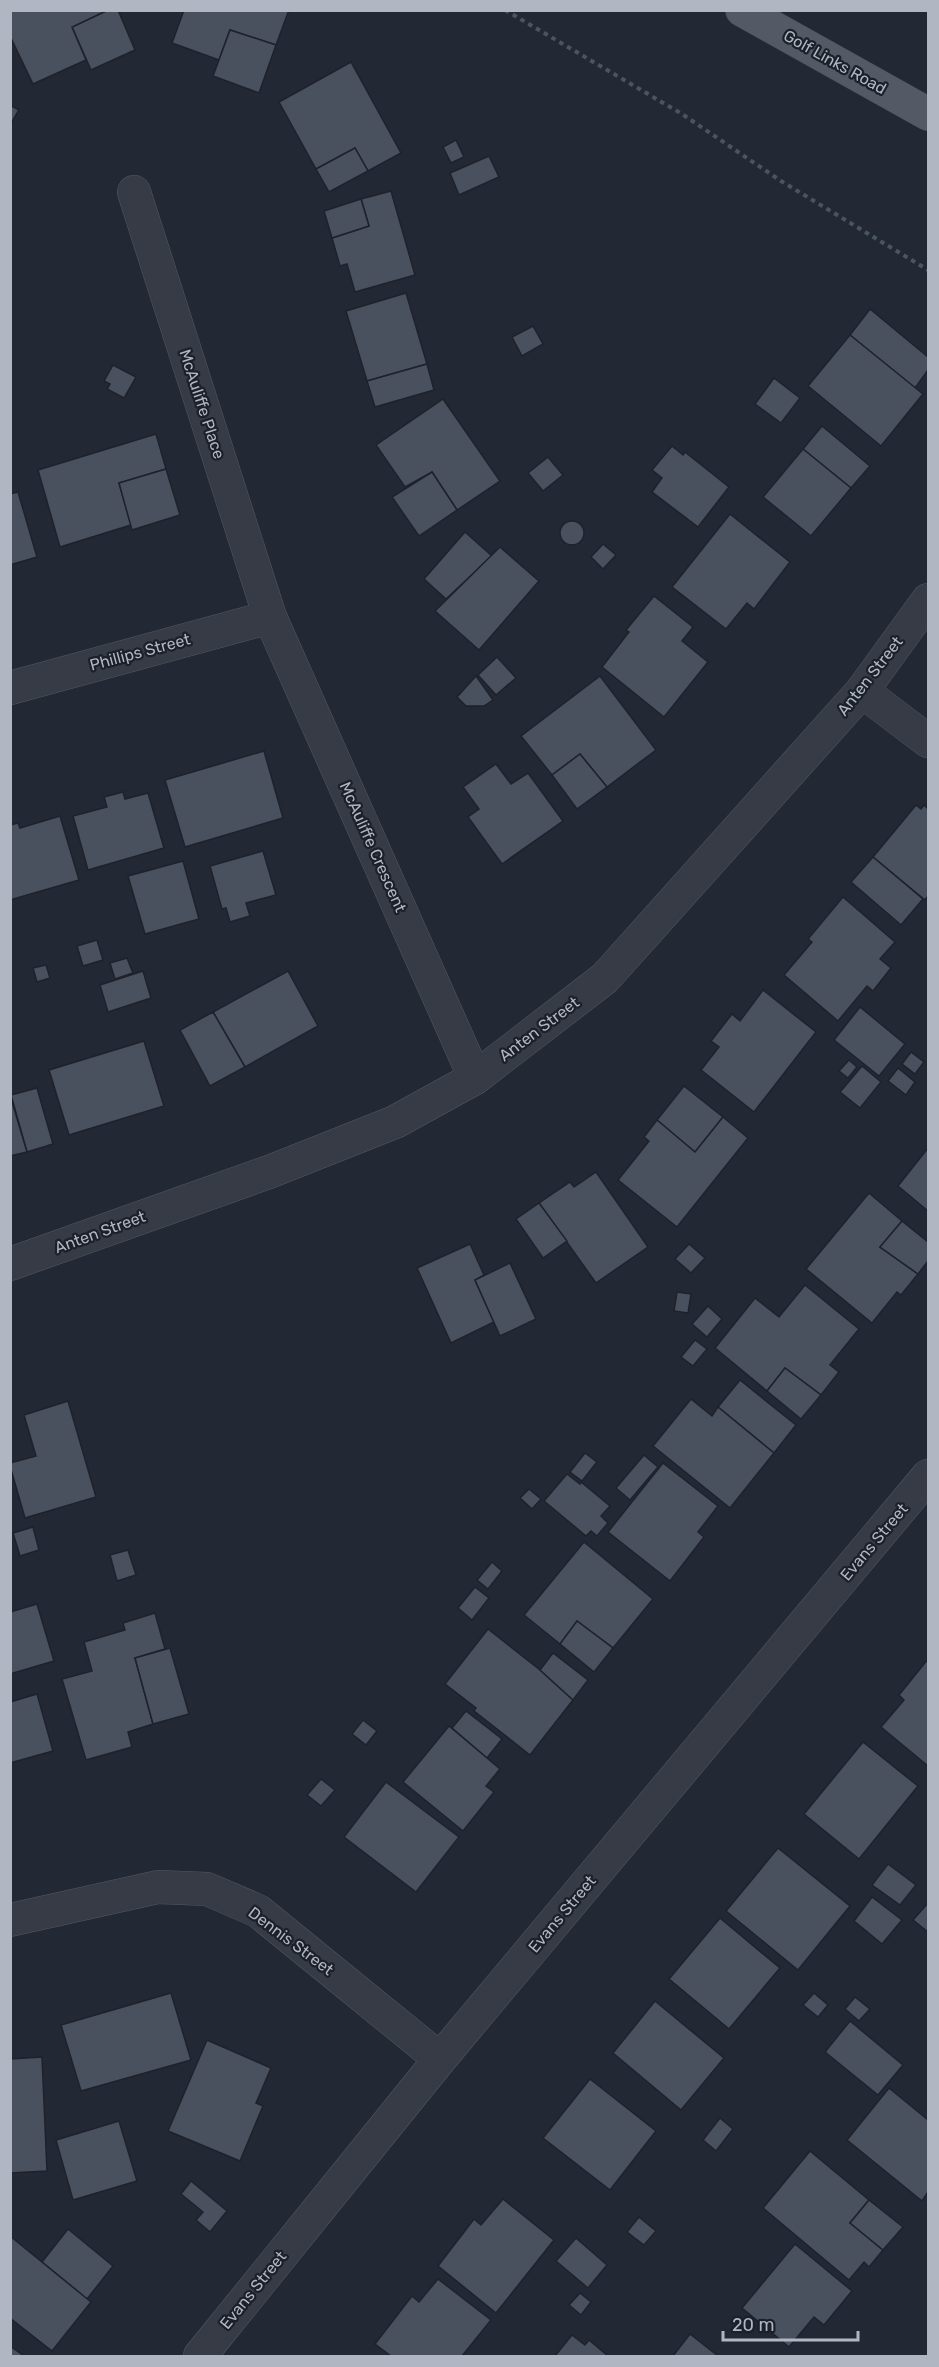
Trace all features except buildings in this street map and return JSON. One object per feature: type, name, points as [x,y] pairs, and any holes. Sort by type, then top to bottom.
[{"type":"main road","name":"Golf Links Road","points":[[742,10],[928,114]]},
{"type":"street","name":"McAuliffe Place","points":[[134,192],[270,617]]},
{"type":"street","name":"Anten Street","points":[[10,1264],[268,1172],[395,1122],[475,1078],[605,978],[862,691],[928,600]]},
{"type":"street","name":"Phillips Street","points":[[10,688],[270,617]]},
{"type":"street","name":"McAuliffe Crescent","points":[[270,617],[475,1078]]},
{"type":"street","points":[[862,691],[928,741]]},
{"type":"street","name":"Evans Street","points":[[200,2356],[440,2060],[928,1476]]},
{"type":"street","name":"Dennis Street","points":[[10,1920],[158,1887],[207,1889],[258,1911],[440,2060]]},
{"type":"path","points":[[505,10],[682,114],[781,181],[928,270]]}]
